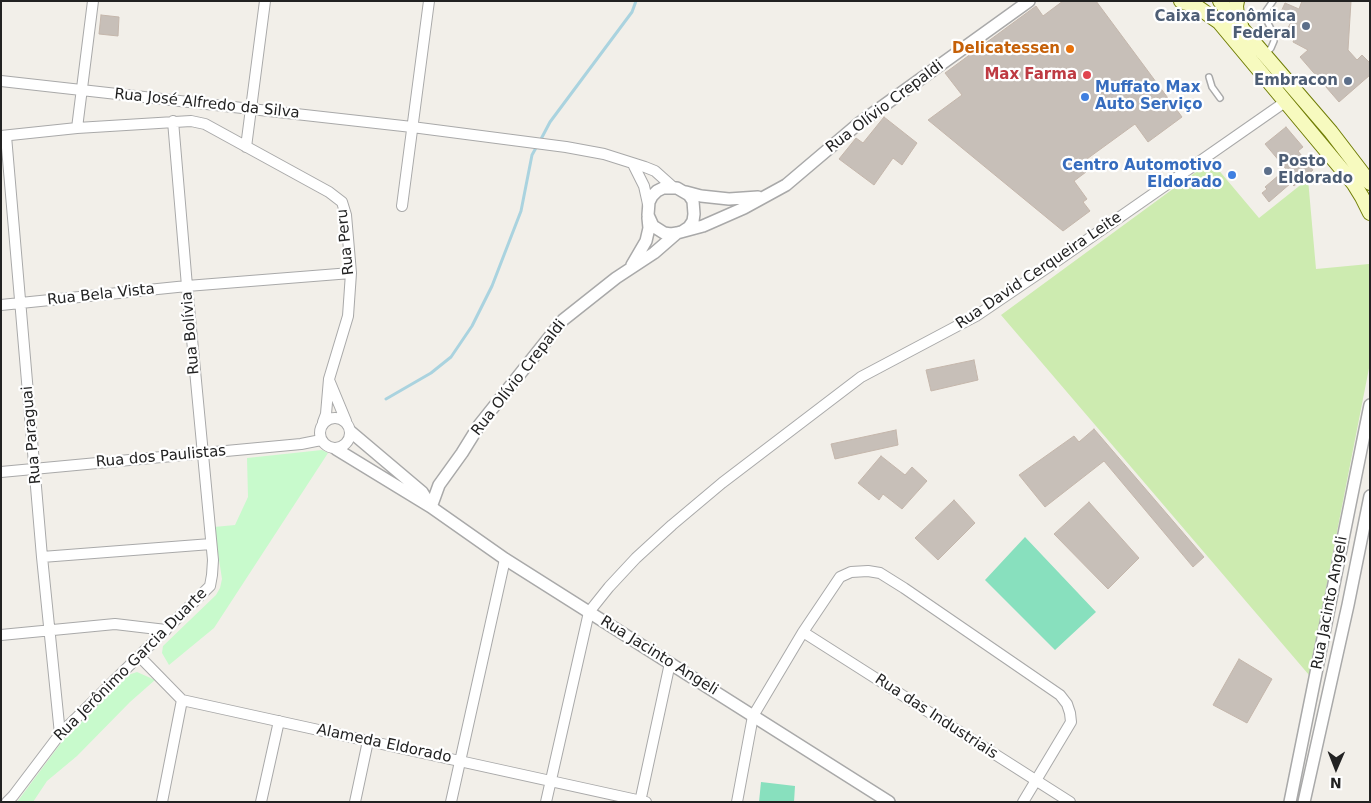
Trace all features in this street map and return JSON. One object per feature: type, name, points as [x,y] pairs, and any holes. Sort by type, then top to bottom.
[{"type":"main road","points":[[1181,1],[1196,6],[1219,22],[1354,184],[1370,212]]},
{"type":"main road","points":[[1220,1],[1331,132],[1370,183]]},
{"type":"main road","points":[[1237,1],[1238,16],[1243,30]]},
{"type":"street","points":[[77,128],[93,1]]},
{"type":"street","points":[[246,147],[265,1]]},
{"type":"street","points":[[402,206],[429,1]]},
{"type":"street","name":"Rua Olívio Crepaldi","points":[[431,506],[439,485],[480,424],[563,320],[597,292],[654,253],[680,232],[703,226],[744,208],[786,185],[858,124],[1029,1]]},
{"type":"street","name":"Rua José Alfredo da Silva","points":[[1,81],[412,127],[566,147],[604,154],[645,167],[655,172],[674,188]]},
{"type":"street","name":"Rua David Cerqueira Leite","points":[[589,612],[609,587],[672,525],[730,477],[861,377],[976,316],[1285,102]]},
{"type":"street","name":"Rua Peru","points":[[4,136],[77,128],[191,121],[205,124],[329,192],[342,202],[346,215],[351,272],[348,316],[329,379],[326,414],[323,422]]},
{"type":"street","name":"Rua Bolívia","points":[[173,122],[186,286],[212,544]]},
{"type":"street","name":"Rua Paraguai","points":[[4,136],[60,734]]},
{"type":"street","points":[[633,164],[644,186],[648,204],[648,217],[653,226],[658,230],[671,234],[680,232],[689,226],[692,221],[694,214],[692,201],[686,192],[677,188],[663,188],[652,196],[648,204]]},
{"type":"street","name":"Rua Olívio Crepaldi","points":[[686,192],[729,200],[765,196]]},
{"type":"street","name":"Rua Olívio Crepaldi","points":[[629,269],[646,241],[648,217]]},
{"type":"street","name":"Rua Bela Vista","points":[[1,305],[186,286],[351,272]]},
{"type":"street","points":[[329,379],[351,432],[347,444],[336,449],[324,445],[320,440],[319,434],[323,422],[335,417],[346,421]]},
{"type":"street","name":"Rua Jacinto Angeli","points":[[1290,802],[1370,404]]},
{"type":"street","name":"Rua Jacinto Angeli","points":[[351,432],[422,492],[431,506]]},
{"type":"street","name":"Rua dos Paulistas","points":[[1,472],[301,444],[320,440]]},
{"type":"street","name":"Rua Jacinto Angeli","points":[[336,449],[431,506],[505,559],[889,802]]},
{"type":"street","name":"Rua Jacinto Angeli","points":[[1304,802],[1370,496]]},
{"type":"street","points":[[42,557],[212,544]]},
{"type":"street","name":"Rua Jerônimo Garcia Duarte","points":[[7,802],[60,734],[210,586],[213,560],[212,544]]},
{"type":"street","points":[[451,802],[505,559]]},
{"type":"street","points":[[737,802],[753,716],[803,632],[840,577],[851,572],[868,571],[880,573],[904,588],[1060,695],[1067,704],[1071,722],[1023,802]]},
{"type":"street","points":[[1331,602],[1348,605]]},
{"type":"street","points":[[546,802],[589,612]]},
{"type":"street","points":[[1,635],[115,624],[166,630]]},
{"type":"street","name":"Rua das Industriais","points":[[803,632],[1070,802]]},
{"type":"street","points":[[139,656],[182,700],[162,802]]},
{"type":"street","points":[[642,801],[670,663]]},
{"type":"street","name":"Alameda Eldorado","points":[[182,700],[642,801]]},
{"type":"street","points":[[261,802],[279,721]]},
{"type":"street","points":[[1304,735],[1319,737]]},
{"type":"street","points":[[355,802],[368,741]]},
{"type":"lane","points":[[1265,56],[1274,41],[1272,31],[1266,19],[1266,11],[1273,1]]},
{"type":"lane","points":[[1209,77],[1212,87],[1220,98]]},
{"type":"green space","points":[[1211,161],[1259,218],[1308,179],[1316,269],[1369,264],[1370,363],[1309,675],[1001,315]]},
{"type":"green space","points":[[322,450],[328,453],[214,628],[169,665],[162,653],[163,646],[216,595],[220,588],[222,579],[214,527],[235,525],[248,497],[247,458]]},
{"type":"green space","points":[[1025,537],[1096,612],[1055,650],[985,580]]},
{"type":"green space","points":[[137,672],[155,680],[130,702],[77,756],[47,781],[33,802],[17,802],[72,731],[128,675]]},
{"type":"green space","points":[[761,782],[795,786],[794,802],[759,802]]},
{"type":"building","points":[[1063,1],[1096,1],[1182,117],[1148,142],[1135,124],[1080,164],[1086,172],[1074,181],[1087,199],[1083,202],[1090,211],[1063,231],[928,120],[962,95],[945,73],[1036,6],[1043,16]]},
{"type":"building","points":[[1302,1],[1351,1],[1348,50],[1357,60],[1362,55],[1370,63],[1370,75],[1339,102],[1300,57],[1308,50],[1293,42],[1295,36],[1286,32],[1292,20],[1280,14],[1285,3],[1299,9]]},
{"type":"building","points":[[101,15],[119,17],[118,36],[99,34]]},
{"type":"building","points":[[884,117],[917,143],[902,165],[893,158],[874,185],[839,159],[856,138],[863,143]]},
{"type":"building","points":[[1286,127],[1303,147],[1298,151],[1313,170],[1294,186],[1291,183],[1269,202],[1262,193],[1267,189],[1265,187],[1286,169],[1265,144]]},
{"type":"building","points":[[974,360],[978,380],[931,391],[926,370]]},
{"type":"building","points":[[1094,429],[1204,557],[1193,567],[1104,461],[1045,507],[1019,475],[1074,436],[1079,442]]},
{"type":"building","points":[[896,430],[898,445],[835,459],[831,444]]},
{"type":"building","points":[[881,456],[905,475],[912,467],[927,481],[902,509],[883,494],[879,500],[858,483]]},
{"type":"building","points":[[954,500],[975,523],[938,560],[915,538]]},
{"type":"building","points":[[1089,502],[1139,558],[1108,589],[1054,534]]},
{"type":"building","points":[[1239,659],[1272,679],[1247,723],[1213,705]]},
{"type":"waterway","points":[[540,141],[550,122],[632,12],[636,1]]},
{"type":"waterway","points":[[386,399],[431,373],[451,357],[472,326],[492,286],[521,211],[532,155],[537,146]]},
{"type":"place","name":"Caixa Econômica Federal","points":[[1306,26]]},
{"type":"place","name":"Delicatessen","points":[[1070,49]]},
{"type":"place","name":"Max Farma","points":[[1087,75]]},
{"type":"place","name":"Embracon","points":[[1348,81]]},
{"type":"place","name":"Muffato Max Auto Serviço","points":[[1085,97]]},
{"type":"place","name":"Posto Eldorado","points":[[1268,171]]},
{"type":"place","name":"Centro Automotivo Eldorado","points":[[1232,175]]}]
